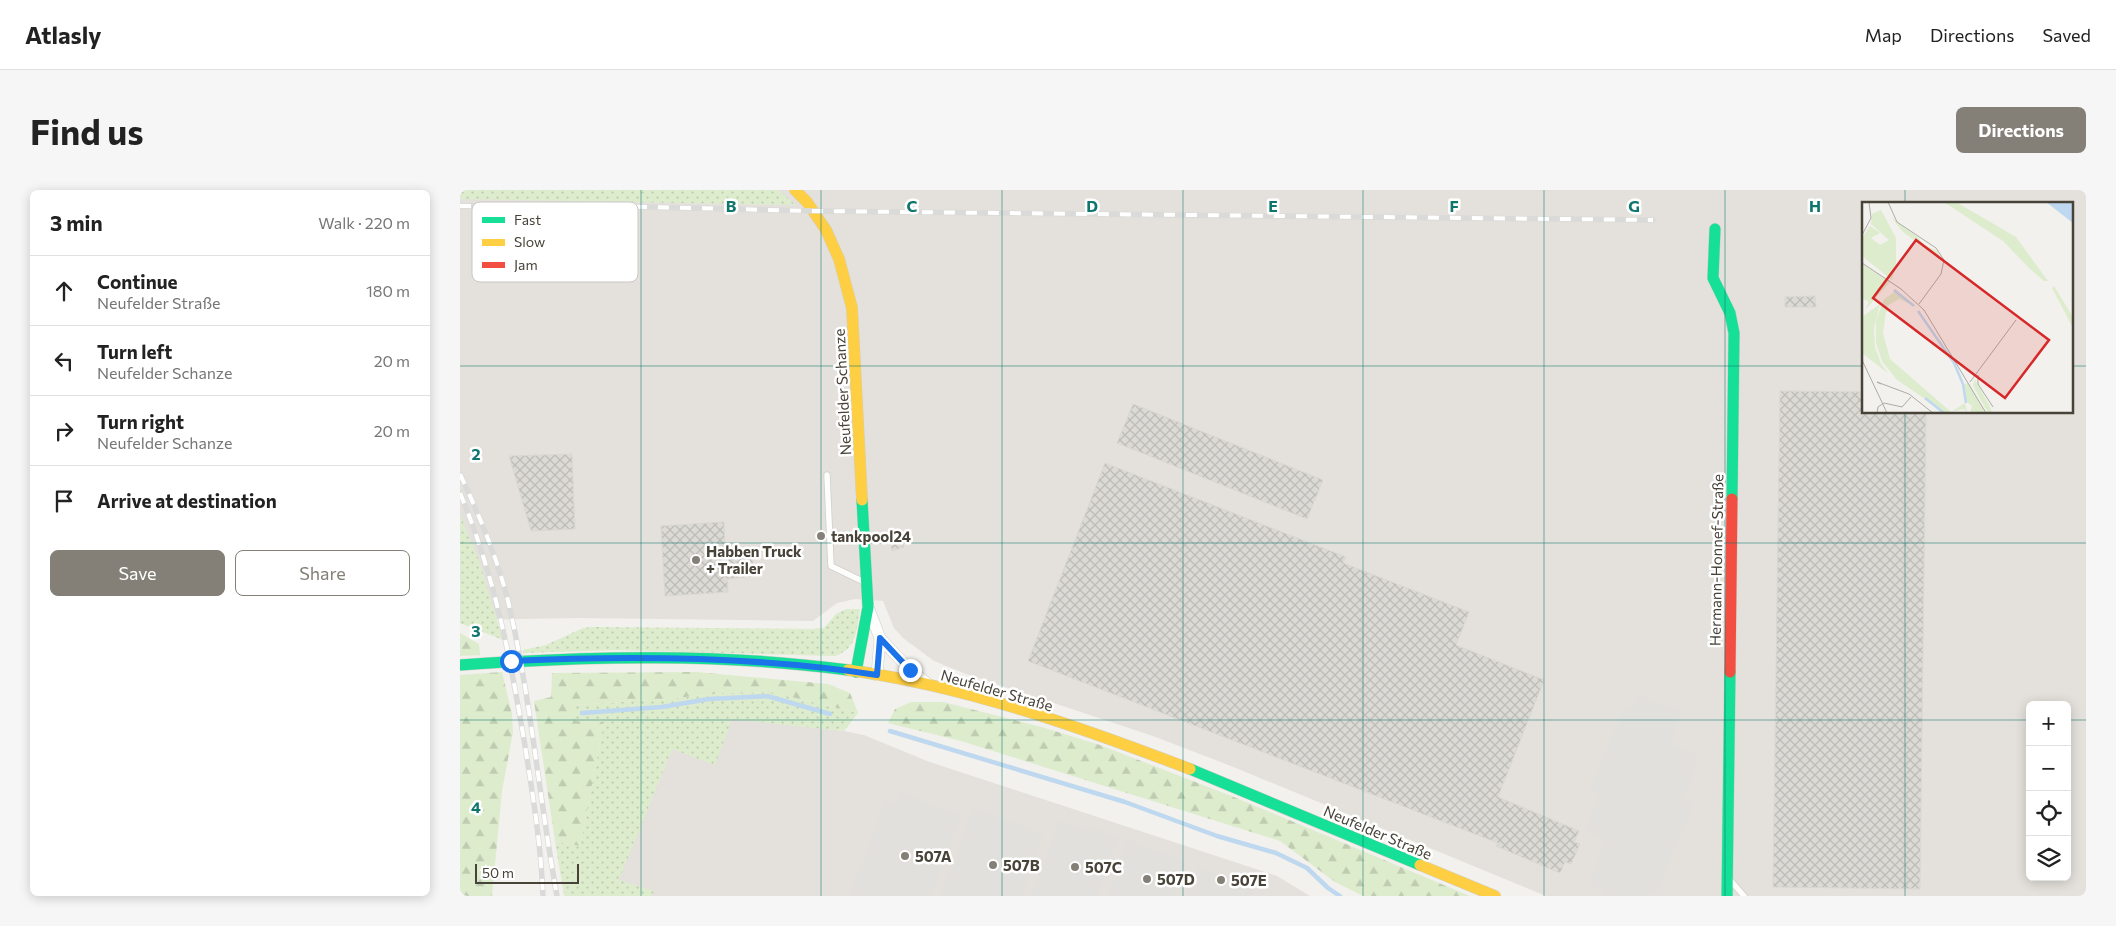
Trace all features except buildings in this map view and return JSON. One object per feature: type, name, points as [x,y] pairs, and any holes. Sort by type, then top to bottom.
[{"type":"street","name":"Neufelder Schanze","points":[[796,190],[813,208],[826,228],[842,264],[852,308],[868,607],[856,672]]},
{"type":"street","name":"Hermann-Honnef-Straße","points":[[1716,229],[1713,278],[1730,313],[1734,333],[1727,896]]},
{"type":"street","name":"Neufelder Schanze","points":[[868,607],[880,638],[910,670],[932,687]]},
{"type":"street","name":"Neufelder Schanze","points":[[877,675],[880,638]]},
{"type":"street","name":"Neufelder Straße","points":[[460,664],[629,657],[781,663],[877,675],[932,687],[1069,726],[1136,749],[1495,896]]},
{"type":"lane","points":[[827,475],[831,566],[867,584]]},
{"type":"lane","points":[[1728,877],[1744,896]]},
{"type":"shaded area","points":[[460,190],[2086,190],[2086,896],[1546,896],[1231,766],[1153,736],[966,674],[934,661],[903,638],[894,628],[883,601],[855,599],[837,603],[813,621],[579,618],[460,620]]},
{"type":"shaded area","points":[[1640,696],[1681,712],[1669,743],[1695,754],[1695,768],[1683,801],[1693,804],[1656,895],[1646,892],[1644,896],[1604,896],[1606,891],[1589,885],[1606,840],[1586,831],[1600,795],[1590,791],[1625,705],[1634,709]]},
{"type":"shaded area","points":[[732,718],[864,735],[927,761],[1277,876],[1310,896],[652,896],[618,880],[672,749]]},
{"type":"shaded area","name":"507A","points":[[900,792],[960,816],[931,896],[850,896],[886,800],[896,804]]},
{"type":"shaded area","name":"507B","points":[[974,808],[1044,834],[1021,896],[941,896]]},
{"type":"shaded area","name":"507C","points":[[1059,820],[1088,832],[1090,826],[1118,838],[1097,896],[1031,896]]},
{"type":"shaded area","name":"507D","points":[[1128,840],[1187,862],[1174,896],[1108,896]]},
{"type":"shaded area","name":"507E","points":[[1197,866],[1225,878],[1228,873],[1257,883],[1252,896],[1186,896]]},
{"type":"green space","points":[[460,190],[778,190],[796,205],[638,202],[460,199]]},
{"type":"green space","points":[[460,515],[478,558],[503,640],[460,623]]},
{"type":"green space","points":[[846,609],[860,609],[855,637],[843,653],[835,656],[615,650],[523,653],[523,650],[546,645],[583,628],[811,629],[824,628],[836,614]]},
{"type":"green space","points":[[460,633],[479,644],[480,655],[460,656]]},
{"type":"green space","points":[[502,672],[512,714],[513,732],[502,791],[492,896],[460,896],[460,675]]},
{"type":"green space","points":[[697,672],[828,684],[850,693],[858,713],[771,692],[723,693],[575,705],[575,721],[604,722],[580,846],[555,841],[534,701],[551,697],[552,673]]},
{"type":"green space","points":[[771,692],[858,713],[844,731],[732,719],[715,765],[672,749],[619,880],[654,891],[652,896],[564,896],[555,841],[580,846],[604,722],[575,721],[575,705],[723,693]]},
{"type":"green space","points":[[911,702],[943,702],[1045,728],[1100,745],[1234,797],[1470,896],[1363,896],[1335,882],[1280,841],[961,741],[888,723],[895,709]]},
{"type":"waterway","points":[[582,713],[662,707],[709,699],[767,696],[830,714]]},
{"type":"waterway","points":[[890,731],[1125,802],[1217,836],[1276,853],[1307,868],[1328,888],[1340,896]]},
{"type":"railway","points":[[460,206],[472,206]]},
{"type":"railway","points":[[638,207],[814,211],[1653,220]]},
{"type":"railway","points":[[460,474],[487,536],[499,568],[508,601],[523,674],[557,896]]},
{"type":"railway","points":[[460,493],[483,555],[507,649],[534,802],[543,896]]},
{"type":"traffic: fast","points":[[1715,229],[1713,278],[1730,313],[1734,333],[1732,499]]},
{"type":"traffic: fast","points":[[856,672],[868,607],[862,500]]},
{"type":"traffic: fast","points":[[460,665],[606,658],[654,658],[752,661],[848,670]]},
{"type":"traffic: fast","points":[[1727,896],[1730,672]]},
{"type":"traffic: fast","points":[[1190,769],[1420,865]]},
{"type":"traffic: slow","points":[[795,190],[807,202],[826,230],[839,259],[852,308],[862,500]]},
{"type":"traffic: slow","points":[[848,670],[936,686],[979,697],[1065,723],[1190,769]]},
{"type":"traffic: slow","points":[[1420,865],[1495,896]]},
{"type":"traffic: jam","points":[[1730,672],[1732,499]]},
{"type":"place","name":"tankpool24","points":[[821,536]]},
{"type":"place","name":"Habben Truck + Trailer","points":[[696,560]]},
{"type":"place","name":"507A","points":[[905,856]]},
{"type":"place","name":"507B","points":[[993,865]]},
{"type":"place","name":"507C","points":[[1075,867]]},
{"type":"place","name":"507D","points":[[1147,879]]},
{"type":"place","name":"507E","points":[[1221,880]]},
{"type":"route","points":[[511,661],[629,657],[781,663],[877,675],[880,638],[910,670]]}]
